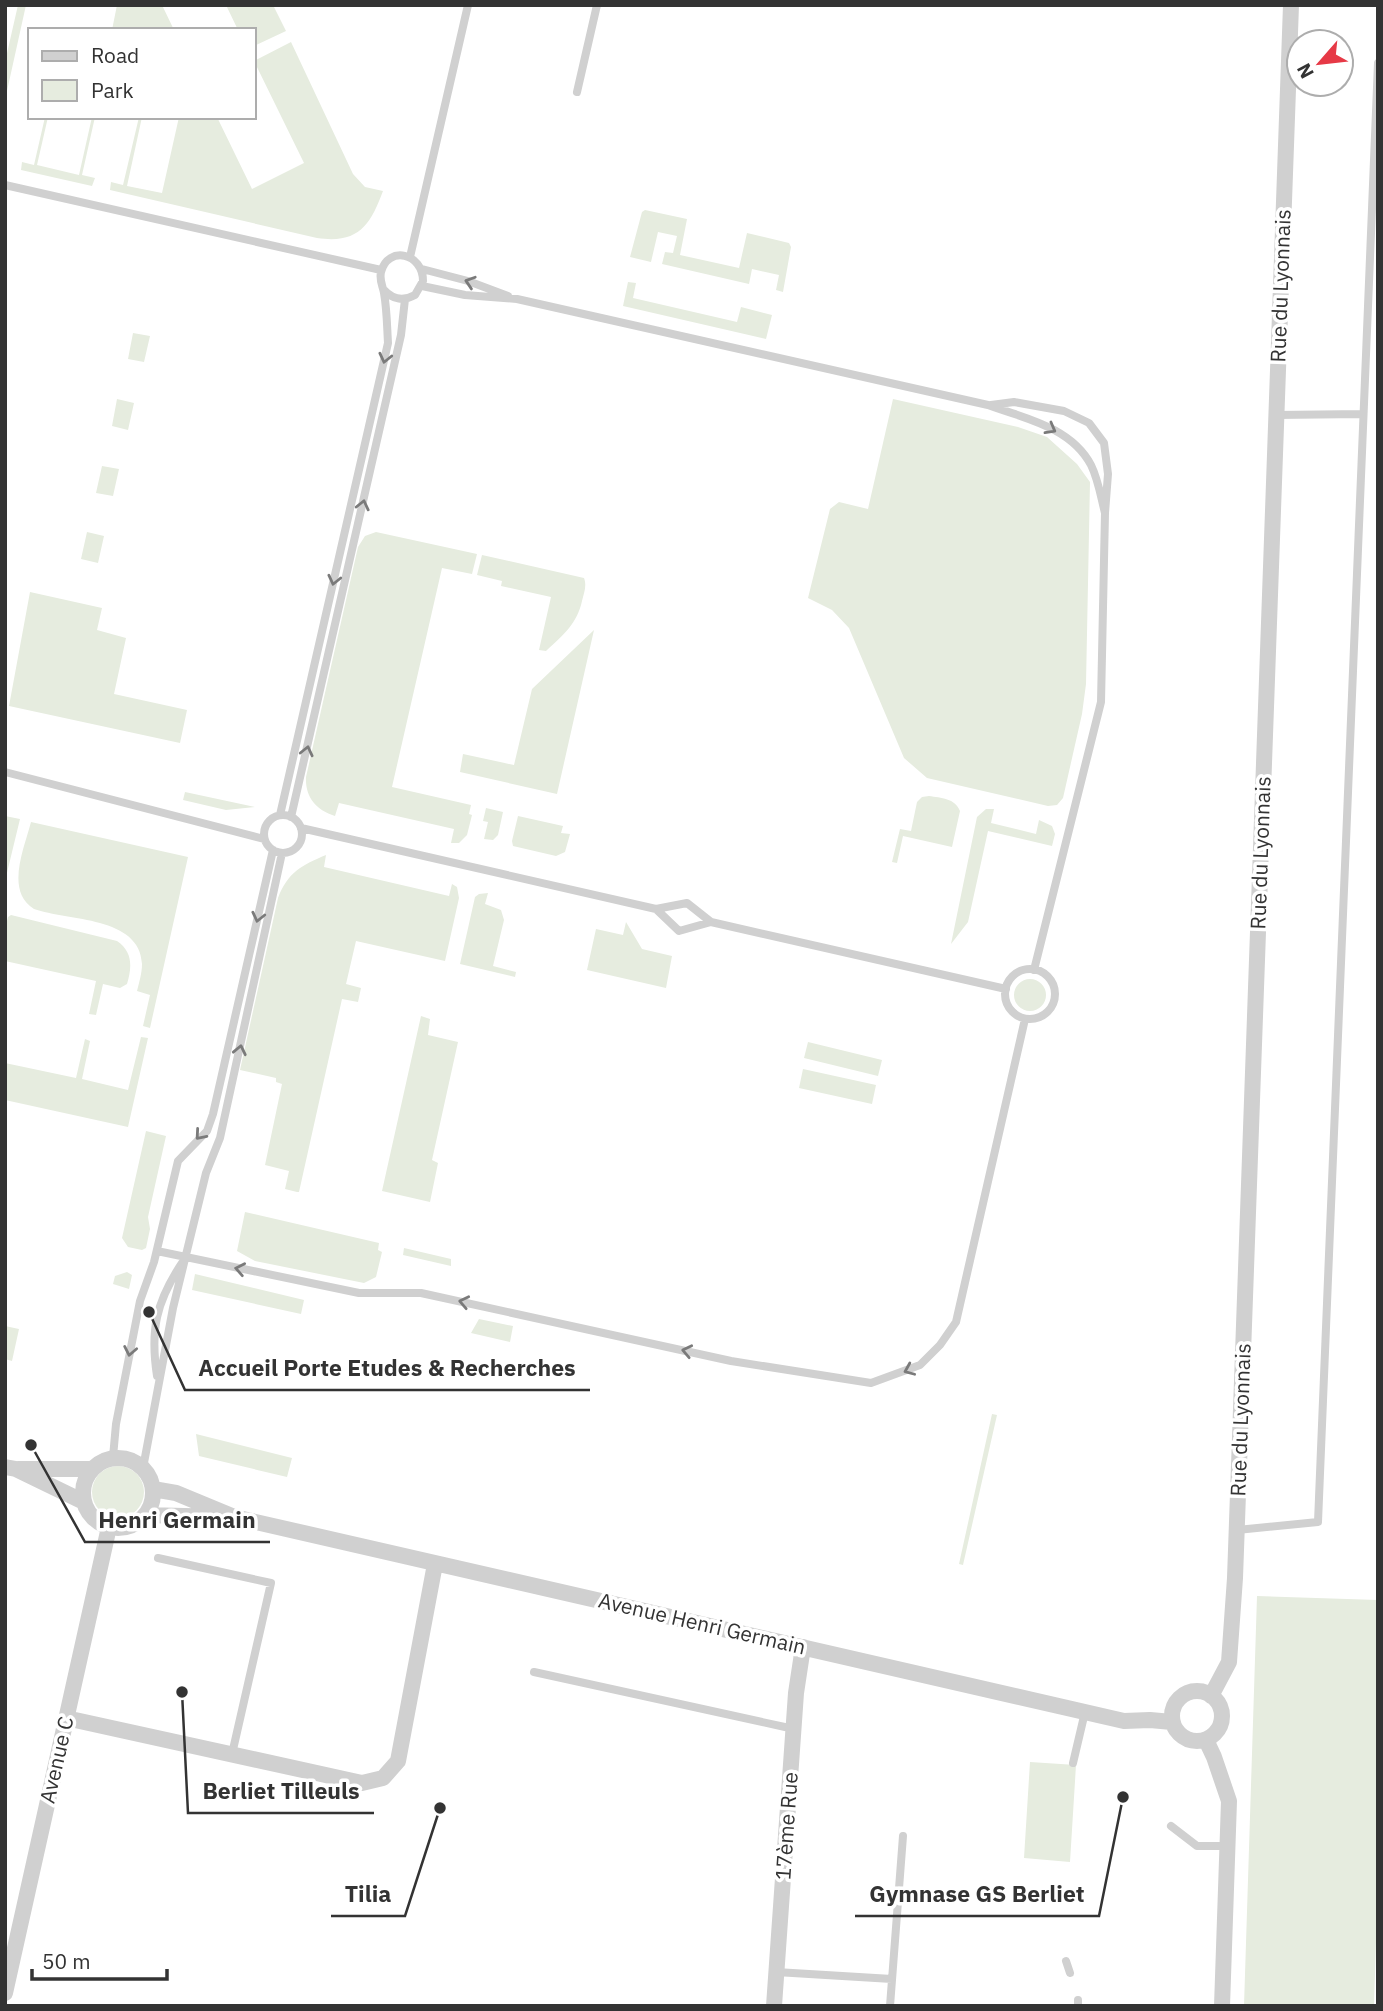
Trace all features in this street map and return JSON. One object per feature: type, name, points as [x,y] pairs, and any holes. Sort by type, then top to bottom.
[{"type":"street","name":"Rue du Lyonnais","points":[[1211,1696],[1229,1662],[1237,1530],[1291,5]]},
{"type":"street","points":[[109,1527],[93,1518],[84,1502],[83,1485],[91,1469],[105,1459],[113,1457],[134,1461],[143,1468],[153,1489],[153,1498],[145,1515]]},
{"type":"street","points":[[10,1468],[91,1469]]},
{"type":"street","points":[[10,1468],[84,1502]]},
{"type":"street","name":"Avenue Henri Germain","points":[[153,1489],[176,1493],[234,1517],[435,1564],[1124,1721],[1172,1722]]},
{"type":"street","name":"Avenue Henri Germain","points":[[109,1527],[129,1526],[145,1515],[234,1517]]},
{"type":"street","name":"Avenue C","points":[[5,1993],[109,1527]]},
{"type":"street","points":[[66,1718],[362,1783],[383,1778],[398,1761],[435,1564]]},
{"type":"street","name":"17ème Rue","points":[[774,2006],[794,1729],[803,1647]]},
{"type":"street","points":[[1197,1691],[1211,1696],[1220,1706],[1222,1720],[1216,1732],[1206,1740],[1195,1742],[1185,1739],[1176,1732],[1172,1722],[1173,1707],[1182,1695],[1197,1691]]},
{"type":"street","points":[[1206,1740],[1229,1801],[1222,2006]]},
{"type":"lane","points":[[410,257],[468,5]]},
{"type":"lane","points":[[577,92],[597,5]]},
{"type":"lane","points":[[1237,1530],[1318,1522],[1378,63]]},
{"type":"lane","points":[[5,185],[381,270]]},
{"type":"lane","points":[[422,269],[422,286],[415,295],[405,299],[393,298],[381,284],[381,270],[390,259],[410,257],[422,269],[468,281],[517,299],[988,405],[1052,427],[1091,464],[1105,513]]},
{"type":"lane","points":[[422,286],[465,295],[517,299]]},
{"type":"lane","points":[[264,839],[267,824],[280,815],[388,343],[384,290]]},
{"type":"lane","points":[[291,817],[398,346],[405,299]]},
{"type":"lane","points":[[988,405],[1014,402],[1064,411],[1089,423],[1104,443],[1108,474],[1101,702],[1034,970]]},
{"type":"lane","points":[[1276,415],[1363,414]]},
{"type":"lane","points":[[5,772],[264,839],[277,852]]},
{"type":"lane","points":[[277,852],[293,850],[298,846],[302,834],[301,828],[291,817],[280,815]]},
{"type":"lane","points":[[301,828],[656,909],[687,903],[711,922],[1006,989]]},
{"type":"lane","points":[[113,1457],[116,1423],[140,1301],[157,1251],[178,1161],[206,1131],[213,1114],[277,852]]},
{"type":"lane","points":[[143,1468],[173,1308],[206,1172],[220,1138],[277,852]]},
{"type":"lane","points":[[656,909],[678,931],[711,922]]},
{"type":"lane","points":[[1027,969],[1034,970],[1048,977],[1055,991],[1055,999],[1047,1013],[1033,1019],[1025,1019],[1011,1011],[1005,997],[1006,989],[1013,976],[1027,969]]},
{"type":"lane","points":[[157,1251],[359,1293],[421,1293],[731,1361],[871,1383],[920,1365],[940,1345],[956,1322],[1025,1019]]},
{"type":"lane","points":[[158,1383],[154,1353],[155,1322],[168,1284],[186,1257]]},
{"type":"lane","points":[[158,1558],[271,1583],[232,1754]]},
{"type":"lane","points":[[534,1672],[794,1729]]},
{"type":"lane","points":[[1073,1763],[1085,1712]]},
{"type":"lane","points":[[1171,1826],[1197,1846],[1227,1846]]},
{"type":"lane","points":[[890,2006],[903,1836]]},
{"type":"lane","points":[[1066,1961],[1070,1973]]},
{"type":"lane","points":[[776,1972],[892,1979]]},
{"type":"green space","points":[[18,5],[26,5],[5,100],[5,62]]},
{"type":"green space","points":[[117,5],[162,5],[173,28],[112,28]]},
{"type":"green space","points":[[226,5],[273,5],[286,31],[256,45],[256,28],[237,28]]},
{"type":"green space","points":[[291,42],[353,174],[365,187],[383,191],[367,223],[352,235],[343,238],[317,238],[110,190],[111,182],[123,185],[139,119],[142,119],[127,186],[162,193],[179,119],[218,119],[252,189],[304,163],[256,65],[256,60]]},
{"type":"green space","points":[[45,119],[48,119],[37,165],[79,175],[92,119],[95,119],[82,175],[95,178],[92,186],[21,170],[22,162],[34,165]]},
{"type":"green space","points":[[645,210],[687,219],[680,255],[739,268],[747,233],[789,243],[791,247],[783,292],[776,290],[779,275],[752,269],[749,284],[662,264],[665,252],[673,253],[677,236],[658,232],[651,262],[630,257],[642,212]]},
{"type":"green space","points":[[628,282],[636,283],[633,298],[737,322],[741,307],[772,315],[766,339],[623,306]]},
{"type":"green space","points":[[133,333],[150,336],[144,362],[128,359]]},
{"type":"green space","points":[[117,399],[134,403],[128,430],[112,426]]},
{"type":"green space","points":[[893,399],[1018,427],[1047,437],[1077,464],[1090,482],[1086,684],[1063,798],[1057,805],[1048,806],[927,778],[904,758],[849,628],[832,610],[808,598],[830,509],[839,502],[868,509]]},
{"type":"green space","points":[[102,466],[119,469],[113,496],[96,493]]},
{"type":"green space","points":[[87,532],[104,536],[98,563],[81,559]]},
{"type":"green space","points":[[376,532],[477,554],[472,574],[442,568],[392,787],[471,805],[469,814],[472,815],[467,835],[459,843],[451,843],[454,829],[339,803],[335,816],[317,806],[307,791],[306,777],[358,547],[365,536]]},
{"type":"green space","points":[[482,555],[584,578],[585,590],[577,616],[546,651],[539,650],[551,597],[501,586],[502,581],[477,575]]},
{"type":"green space","points":[[30,592],[102,608],[97,630],[126,638],[114,694],[187,710],[180,743],[9,706]]},
{"type":"green space","points":[[594,630],[557,794],[460,772],[463,754],[514,765],[532,689]]},
{"type":"green space","points":[[185,792],[255,807],[226,810],[183,800]]},
{"type":"green space","points":[[922,797],[951,801],[960,811],[952,847],[903,836],[897,863],[892,862],[900,829],[911,831],[917,802]]},
{"type":"green space","points":[[486,808],[503,812],[498,835],[493,840],[484,839],[488,822],[483,821]]},
{"type":"green space","points":[[986,809],[994,809],[991,823],[1036,834],[1039,820],[1052,826],[1055,834],[1052,846],[988,831],[968,922],[951,944],[977,817]]},
{"type":"green space","points":[[5,816],[20,819],[5,881]]},
{"type":"green space","points":[[518,816],[563,826],[561,833],[570,834],[565,852],[556,856],[513,846]]},
{"type":"green space","points":[[31,822],[188,857],[150,1028],[143,1026],[150,995],[137,991],[142,964],[138,948],[129,937],[100,923],[34,909],[25,901],[18,881],[21,857]]},
{"type":"green space","points":[[326,855],[324,867],[449,896],[452,884],[457,887],[459,898],[445,961],[356,941],[346,984],[361,988],[358,1002],[342,999],[297,1192],[285,1189],[289,1171],[265,1165],[282,1084],[276,1082],[276,1078],[240,1070],[278,898],[286,882],[297,870]]},
{"type":"green space","points":[[488,893],[485,904],[501,910],[504,920],[493,966],[516,972],[515,977],[460,964],[475,897]]},
{"type":"green space","points":[[11,915],[117,941],[129,955],[130,972],[127,984],[120,988],[103,984],[96,1015],[89,1014],[96,981],[5,961],[5,929]]},
{"type":"green space","points":[[626,922],[642,949],[672,956],[666,988],[587,970],[596,929],[623,935]]},
{"type":"green space","points":[[1030,979],[1041,984],[1046,995],[1041,1006],[1030,1011],[1019,1006],[1014,995],[1019,984]]},
{"type":"green space","points":[[421,1016],[430,1019],[428,1035],[458,1042],[432,1160],[438,1163],[430,1202],[382,1191]]},
{"type":"green space","points":[[141,1037],[148,1038],[128,1127],[5,1100],[5,1063],[76,1078],[85,1039],[90,1041],[82,1079],[128,1090]]},
{"type":"green space","points":[[808,1042],[882,1060],[878,1076],[804,1058]]},
{"type":"green space","points":[[803,1069],[876,1085],[872,1104],[799,1088]]},
{"type":"green space","points":[[146,1131],[166,1136],[148,1217],[150,1229],[146,1248],[142,1250],[128,1247],[122,1238]]},
{"type":"green space","points":[[245,1212],[379,1243],[378,1250],[382,1252],[376,1277],[364,1283],[255,1261],[237,1251]]},
{"type":"green space","points":[[404,1248],[451,1259],[451,1266],[403,1255]]},
{"type":"green space","points":[[127,1272],[132,1275],[129,1289],[113,1284],[115,1276]]},
{"type":"green space","points":[[195,1274],[304,1300],[301,1314],[192,1290]]},
{"type":"green space","points":[[479,1319],[513,1326],[510,1342],[471,1333]]},
{"type":"green space","points":[[5,1326],[19,1329],[12,1361],[5,1359]]},
{"type":"green space","points":[[992,1414],[997,1415],[963,1565],[959,1564]]},
{"type":"green space","points":[[196,1434],[292,1458],[287,1477],[199,1456]]},
{"type":"green space","points":[[118,1466],[128,1468],[136,1474],[142,1482],[142,1502],[136,1510],[128,1516],[118,1518],[108,1516],[100,1510],[94,1502],[92,1492],[94,1482],[100,1474],[108,1468]]},
{"type":"green space","points":[[1257,1596],[1378,1600],[1378,1878],[1374,2006],[1244,2006]]},
{"type":"green space","points":[[1030,1762],[1076,1765],[1070,1862],[1024,1858]]},
{"type":"place","name":"Accueil Porte Etudes & Recherches","points":[[149,1312]]},
{"type":"place","name":"Henri Germain","points":[[31,1445]]},
{"type":"place","name":"Berliet Tilleuls","points":[[182,1692]]},
{"type":"place","name":"Gymnase GS Berliet","points":[[1123,1797]]},
{"type":"place","name":"Tilia","points":[[440,1808]]}]
